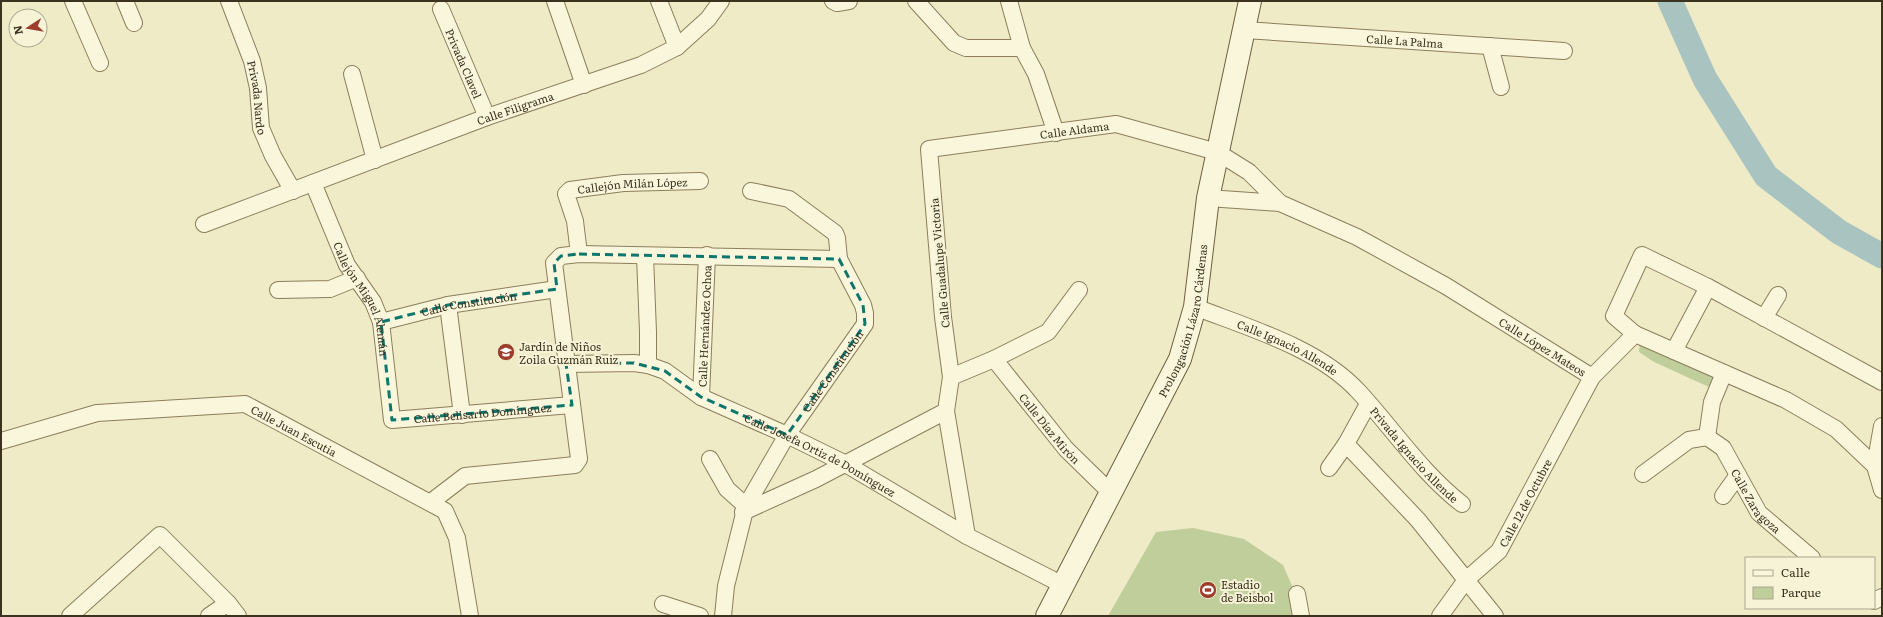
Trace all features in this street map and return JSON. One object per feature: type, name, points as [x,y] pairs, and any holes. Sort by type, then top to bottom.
[{"type":"main road","name":"Prolongación Lázaro Cárdenas","points":[[1047,616],[1180,359],[1195,307],[1208,198],[1250,1]]},
{"type":"street","points":[[73,1],[100,63]]},
{"type":"street","points":[[125,1],[134,23]]},
{"type":"street","name":"Privada Nardo","points":[[229,1],[252,61],[258,88],[262,128],[273,156],[294,190]]},
{"type":"street","points":[[555,1],[584,85]]},
{"type":"street","points":[[659,1],[677,47]]},
{"type":"street","name":"Calle Filigrama","points":[[204,224],[487,117],[641,65],[677,47],[708,19],[720,1]]},
{"type":"street","points":[[833,1],[837,3],[849,1]]},
{"type":"street","points":[[916,1],[954,43],[961,47],[1022,48]]},
{"type":"street","points":[[1009,1],[1022,48],[1036,74],[1056,133]]},
{"type":"street","name":"Privada Clavel","points":[[441,9],[487,117]]},
{"type":"street","name":"Calle La Palma","points":[[1244,30],[1564,51]]},
{"type":"street","points":[[1490,46],[1501,87]]},
{"type":"street","points":[[352,74],[375,160]]},
{"type":"street","name":"Calle Aldama","points":[[929,149],[1116,124],[1217,152]]},
{"type":"street","name":"Calle Guadalupe Victoria","points":[[929,149],[943,317],[951,378],[946,411]]},
{"type":"street","name":"Calle López Mateos","points":[[1217,152],[1249,172],[1280,203]]},
{"type":"street","name":"Callejón Milán López","points":[[579,254],[575,221],[566,194],[570,190],[623,183],[700,181]]},
{"type":"street","name":"Callejón Miguel Alemán","points":[[313,183],[347,266],[373,302],[381,322],[392,420]]},
{"type":"street","points":[[431,502],[465,476],[575,465],[579,459],[554,263],[560,256],[579,254],[645,256],[707,255],[839,259],[837,238],[832,231],[789,199],[751,191]]},
{"type":"street","name":"Calle López Mateos","points":[[1208,198],[1280,203],[1358,237],[1446,286],[1592,377],[1635,334]]},
{"type":"street","name":"Calle Hernández Ochoa","points":[[702,397],[707,255]]},
{"type":"street","points":[[1875,466],[1836,429],[1786,400],[1635,334],[1614,316],[1642,255],[1708,287],[1882,382]]},
{"type":"street","points":[[645,256],[648,364]]},
{"type":"street","name":"Calle Constitución","points":[[723,616],[726,586],[744,509],[787,435],[865,324],[863,305],[839,259]]},
{"type":"street","points":[[278,290],[330,289],[356,278]]},
{"type":"street","points":[[1674,351],[1708,287]]},
{"type":"street","name":"Calle Constitución","points":[[381,322],[448,305],[557,289]]},
{"type":"street","points":[[951,378],[994,359],[1048,332],[1079,290]]},
{"type":"street","points":[[1764,318],[1778,295]]},
{"type":"street","points":[[448,305],[462,414]]},
{"type":"street","name":"Calle Ignacio Allende","points":[[1195,307],[1296,347],[1327,366],[1358,391],[1368,404]]},
{"type":"street","name":"Calle Díaz Mirón","points":[[994,359],[1066,449],[1111,493]]},
{"type":"street","name":"Calle Josefa Ortiz de Domínguez","points":[[566,364],[634,362],[648,364],[665,371],[702,397],[787,435],[844,463],[967,536],[1063,585]]},
{"type":"street","points":[[1642,474],[1689,440],[1707,437],[1712,402],[1724,373]]},
{"type":"street","name":"Calle 12 de Octubre","points":[[1440,616],[1466,580],[1499,551],[1592,377]]},
{"type":"street","name":"Calle Juan Escutia","points":[[1,441],[97,413],[245,404],[446,511],[457,538],[470,616]]},
{"type":"street","points":[[1329,468],[1346,444],[1368,404]]},
{"type":"street","name":"Privada Ignacio Allende","points":[[1368,404],[1441,486],[1462,504]]},
{"type":"street","name":"Calle Belisario Domínguez","points":[[392,420],[572,405]]},
{"type":"street","points":[[710,459],[727,489],[744,509],[802,485],[946,411],[967,536]]},
{"type":"street","points":[[1882,426],[1875,466],[1882,490]]},
{"type":"street","name":"Calle Zaragoza","points":[[1707,437],[1723,448],[1759,513],[1811,557]]},
{"type":"street","points":[[1346,444],[1418,520],[1495,616]]},
{"type":"street","points":[[1723,496],[1738,475]]},
{"type":"street","points":[[70,616],[160,535],[228,603],[238,616]]},
{"type":"street","points":[[1297,594],[1301,616]]},
{"type":"street","points":[[209,616],[228,603]]},
{"type":"street","points":[[663,604],[700,616]]},
{"type":"highlighted area","points":[[579,254],[839,259],[863,305],[865,324],[787,435],[701,397],[665,371],[634,363],[566,364],[572,405],[392,420],[381,322],[448,305],[557,289],[554,263],[561,256]]},
{"type":"green space","points":[[1640,341],[1717,378],[1709,387],[1654,362],[1639,352]]},
{"type":"green space","name":"Estadio de Beisbol","points":[[1193,528],[1244,539],[1283,565],[1305,616],[1108,616],[1156,532]]},
{"type":"waterway","points":[[1670,1],[1705,79],[1766,176],[1839,232],[1882,256]]},
{"type":"place","name":"Jardín de Niños Zoila Guzmán Ruiz","points":[[506,352]]},
{"type":"place","name":"Estadio de Beisbol","points":[[1208,590]]}]
